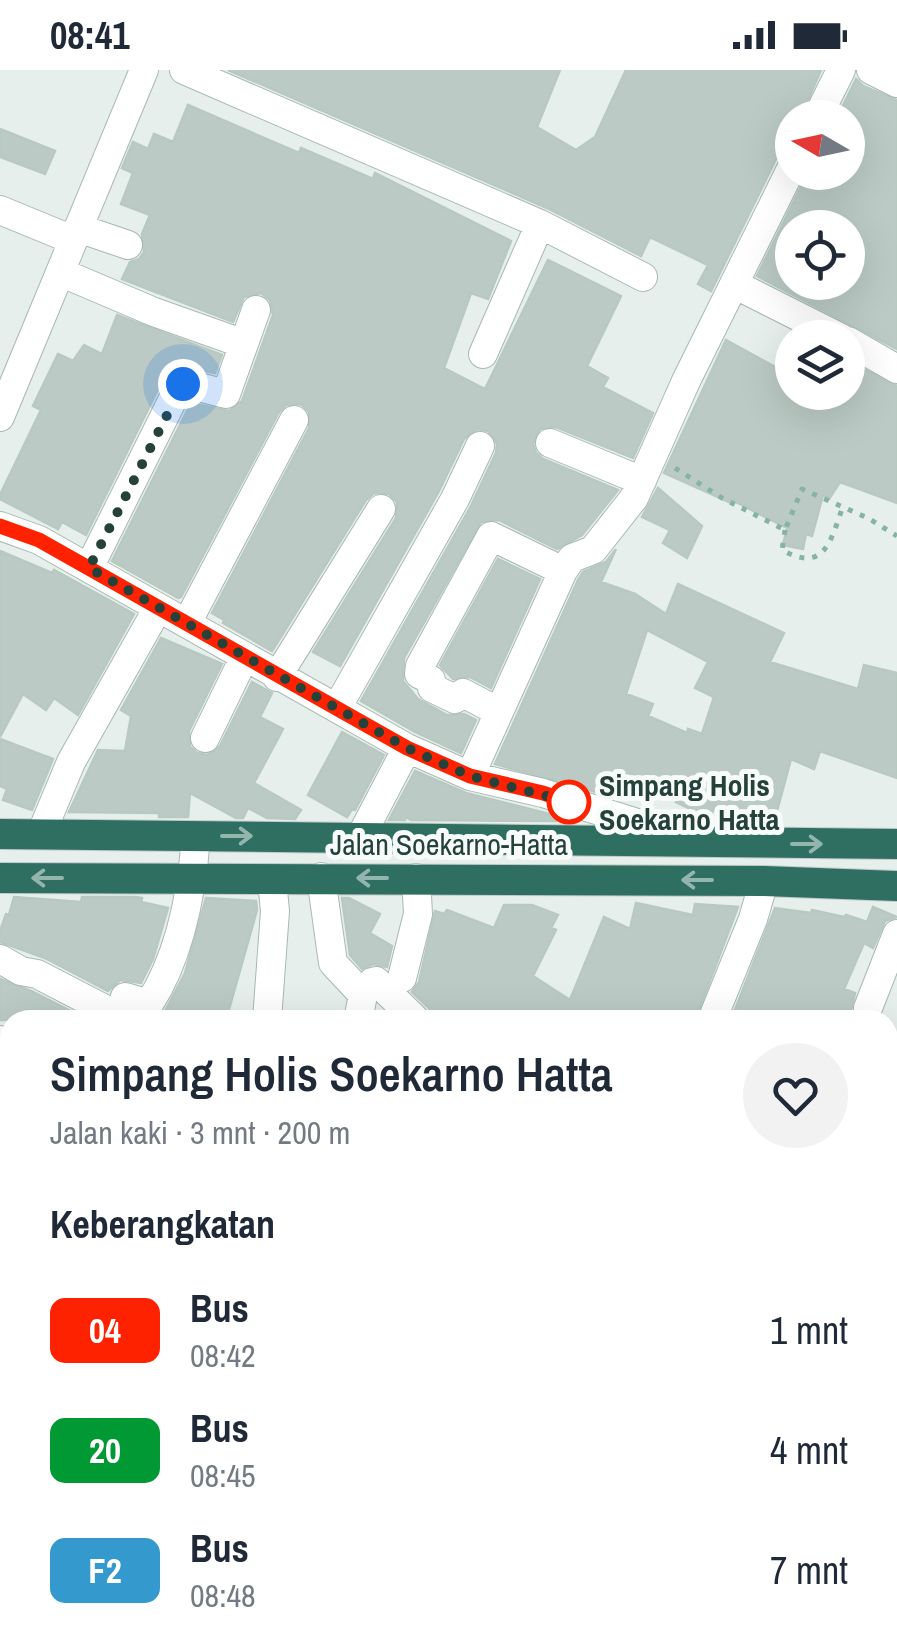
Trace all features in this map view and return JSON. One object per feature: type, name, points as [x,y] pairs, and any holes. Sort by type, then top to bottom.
[{"type":"highway","name":"Jalan Soekarno-Hatta","points":[[0,834],[897,844]]},
{"type":"highway","name":"Jalan Soekarno-Hatta","points":[[0,878],[321,877],[897,886]]},
{"type":"street","points":[[0,417],[144,70]]},
{"type":"street","points":[[184,70],[540,224],[643,277]]},
{"type":"street","points":[[827,100],[842,70]]},
{"type":"street","points":[[871,70],[897,83]]},
{"type":"street","points":[[470,776],[563,571],[572,558],[593,550],[634,498],[781,190]]},
{"type":"street","points":[[0,210],[76,234],[128,245]]},
{"type":"street","points":[[483,354],[540,224]]},
{"type":"street","points":[[60,272],[244,344]]},
{"type":"street","points":[[734,284],[806,320]]},
{"type":"street","points":[[89,568],[179,387],[187,384],[226,394],[256,310]]},
{"type":"street","points":[[865,351],[897,369]]},
{"type":"street","points":[[187,623],[294,420]]},
{"type":"street","points":[[550,443],[647,468]]},
{"type":"street","points":[[338,708],[480,446]]},
{"type":"street","points":[[278,676],[381,509]]},
{"type":"street","points":[[0,526],[30,535],[407,748],[470,776],[543,793],[705,844]]},
{"type":"street","points":[[499,712],[463,693],[455,699],[432,688],[432,680],[419,674],[420,666],[492,536],[563,571]]},
{"type":"street","points":[[41,834],[71,762],[158,608]]},
{"type":"street","points":[[205,738],[244,658]]},
{"type":"street","points":[[361,836],[407,748]]},
{"type":"street","points":[[570,841],[578,841],[590,830],[590,814],[577,805]]},
{"type":"street","points":[[120,1010],[126,997],[149,1004],[153,998],[174,946],[193,879],[196,836]]},
{"type":"street","points":[[321,877],[334,962],[361,1007]]},
{"type":"street","points":[[402,978],[418,914],[416,878]]},
{"type":"street","points":[[268,1010],[274,911],[272,880]]},
{"type":"street","points":[[716,1010],[764,881]]},
{"type":"street","points":[[864,887],[897,902]]},
{"type":"street","points":[[868,1008],[897,934]]},
{"type":"street","points":[[0,959],[21,972],[37,974],[102,1010]]},
{"type":"street","points":[[361,1007],[376,981],[406,1010]]},
{"type":"path","points":[[647,468],[722,498],[785,530]]},
{"type":"path","points":[[843,506],[832,536],[818,557],[810,560],[782,550],[785,530],[802,489],[843,506],[897,536]]},
{"type":"building","points":[[228,70],[560,70],[537,127],[576,150],[595,137],[626,70],[821,70],[808,100],[775,100],[775,161],[711,291],[698,284],[708,265],[650,237],[641,256],[547,208]]},
{"type":"building","points":[[856,79],[863,86],[897,100],[897,349],[865,332],[865,320],[841,320],[803,300],[865,300],[865,210],[789,210],[799,190],[865,190],[865,100],[846,100]]},
{"type":"building","points":[[188,105],[299,153],[301,148],[373,179],[375,173],[511,241],[488,299],[471,293],[444,368],[485,389],[548,260],[621,296],[587,366],[608,378],[603,387],[653,413],[633,458],[556,427],[540,429],[533,444],[543,459],[618,490],[582,535],[557,549],[499,520],[481,522],[404,658],[403,681],[418,699],[447,715],[464,714],[476,720],[461,753],[361,701],[470,508],[496,453],[497,444],[488,431],[478,429],[464,439],[340,666],[313,652],[396,518],[397,502],[389,494],[374,493],[366,500],[272,651],[212,613],[309,428],[309,412],[301,404],[286,405],[279,412],[181,597],[112,561],[191,403],[229,411],[242,401],[273,315],[270,300],[261,293],[244,297],[233,322],[122,279],[130,262],[144,252],[142,234],[150,215],[121,204],[133,173],[122,168],[133,142],[148,149],[154,134],[173,142]]},
{"type":"building","points":[[0,129],[55,151],[45,174],[0,157]]},
{"type":"building","points":[[775,239],[775,285],[757,276]]},
{"type":"building","points":[[117,315],[222,355],[215,373],[182,367],[163,379],[86,535],[62,522],[58,529],[0,499],[0,495],[41,410],[33,406],[58,354],[73,361],[84,345],[102,354]]},
{"type":"building","points":[[726,340],[775,367],[775,410],[865,410],[865,370],[897,386],[897,503],[840,482],[829,499],[823,495],[812,536],[806,534],[803,549],[783,545],[787,528],[730,499],[729,502],[664,473]]},
{"type":"building","points":[[658,488],[702,526],[687,558],[663,543],[670,530],[642,517]]},
{"type":"building","points":[[616,549],[601,582],[635,594],[666,614],[678,584],[784,633],[770,662],[858,689],[864,665],[897,673],[897,778],[820,751],[814,769],[791,759],[774,822],[715,805],[710,818],[676,802],[679,794],[626,772],[614,797],[495,764],[578,580],[583,572],[606,562]],"holes":[[[647,630],[708,662],[695,688],[714,697],[702,734],[688,729],[687,733],[648,716],[653,704],[626,694]]]},
{"type":"building","points":[[0,551],[52,573],[54,570],[134,614],[78,715],[54,698],[46,710],[23,694],[0,737]]},
{"type":"building","points":[[498,559],[540,579],[491,688],[470,677],[453,679],[440,665]]},
{"type":"building","points":[[161,638],[222,664],[189,731],[190,747],[197,753],[207,755],[220,746],[252,682],[272,693],[260,717],[283,729],[254,783],[301,810],[295,819],[267,818],[248,808],[243,818],[236,818],[190,793],[188,817],[69,812],[98,750],[125,751],[131,716],[121,710]]},
{"type":"building","points":[[342,732],[384,755],[355,810],[347,817],[308,795]]},
{"type":"building","points":[[0,739],[53,759],[32,810],[3,800],[7,789],[0,786]]},
{"type":"building","points":[[415,771],[466,793],[557,816],[556,821],[406,817],[389,820]]},
{"type":"building","points":[[14,897],[81,902],[82,897],[136,897],[142,898],[141,902],[168,908],[153,959],[141,983],[120,980],[108,991],[45,958],[0,942],[0,931]]},
{"type":"building","points":[[206,898],[256,901],[257,910],[229,1010],[166,1010],[185,973]]},
{"type":"building","points":[[342,898],[380,914],[370,933],[392,946],[387,967],[373,964],[362,969],[350,955]]},
{"type":"building","points":[[636,903],[693,915],[695,904],[738,907],[699,1010],[430,1010],[412,992],[419,982],[435,911],[444,914],[447,910],[494,928],[504,905],[532,905],[558,915],[551,928],[556,930],[533,976],[570,1000],[604,917],[630,929]]},
{"type":"building","points":[[873,907],[897,917],[885,921],[873,948],[864,943],[844,989],[855,993],[851,1010],[735,1010],[775,908],[846,915],[867,922]]},
{"type":"building","points":[[0,979],[68,1010],[0,1010]]},
{"type":"bus line","name":"04","points":[[0,526],[30,535],[407,748],[470,776],[577,805]]},
{"type":"place","name":"Simpang Holis Soekarno Hatta","points":[[569,802]]},
{"type":"route","points":[[183,384],[89,568],[407,748],[470,776],[569,802]]}]
